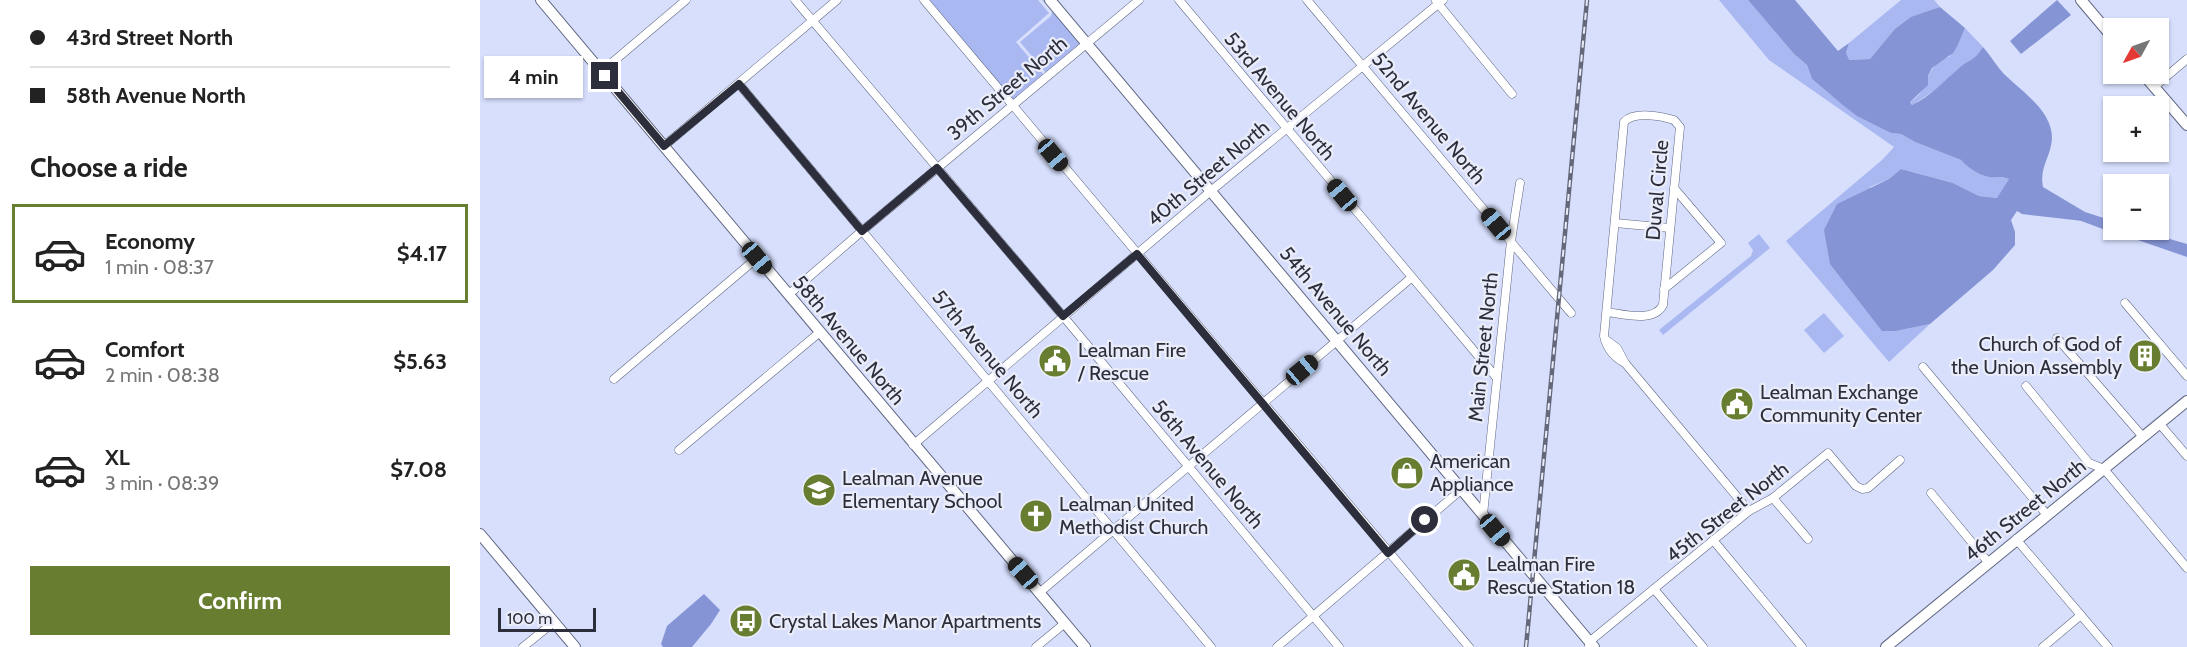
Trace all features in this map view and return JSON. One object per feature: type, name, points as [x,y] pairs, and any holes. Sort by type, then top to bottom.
[{"type":"street","name":"58th Avenue North","points":[[541,0],[1085,647]]},
{"type":"street","points":[[602,72],[686,0]]},
{"type":"street","name":"56th Avenue North","points":[[795,0],[1339,647]]},
{"type":"street","points":[[664,146],[837,0]]},
{"type":"street","points":[[924,0],[1469,647]]},
{"type":"street","name":"54th Avenue North","points":[[1050,0],[1212,190],[1591,645]]},
{"type":"street","name":"39th Street North","points":[[788,295],[1139,0]]},
{"type":"street","name":"53rd Avenue North","points":[[1179,0],[1496,377]]},
{"type":"street","name":"52nd Avenue North","points":[[1307,0],[1571,313]]},
{"type":"street","points":[[2081,0],[2103,26]]},
{"type":"street","points":[[1439,1],[1512,94]]},
{"type":"street","name":"40th Street North","points":[[913,445],[1212,190],[1439,1]]},
{"type":"street","points":[[2154,87],[2187,59]]},
{"type":"street","name":"57th Avenue North","points":[[739,84],[1211,647]]},
{"type":"street","points":[[2151,84],[2187,125]]},
{"type":"street","name":"Duval Circle","points":[[1607,312],[1653,315],[1662,309],[1680,127],[1677,122],[1668,118],[1635,115],[1627,118],[1624,124],[1607,312],[1605,337],[1612,354],[1625,363],[1749,511]]},
{"type":"street","name":"Main Street North","points":[[1483,515],[1511,241],[1520,183]]},
{"type":"street","points":[[1665,289],[1721,243],[1674,188]]},
{"type":"street","points":[[1615,223],[1670,228]]},
{"type":"street","points":[[614,379],[757,258]]},
{"type":"street","points":[[1039,593],[1411,278]]},
{"type":"street","points":[[2125,303],[2187,376]]},
{"type":"street","points":[[679,450],[820,332]]},
{"type":"street","points":[[2057,338],[2143,437]]},
{"type":"street","points":[[1923,367],[2047,515]]},
{"type":"street","points":[[2026,386],[2089,463],[2104,469],[2187,568]]},
{"type":"street","name":"46th Street North","points":[[1886,647],[2187,401]]},
{"type":"street","points":[[2159,423],[2187,456]]},
{"type":"street","name":"45th Street North","points":[[1591,645],[1713,540],[1749,511],[1773,498],[1828,453],[1856,486],[1862,489],[1868,488],[1900,460]]},
{"type":"street","points":[[1277,647],[1461,489]]},
{"type":"street","points":[[1931,494],[1988,562]]},
{"type":"street","points":[[1773,498],[1808,539]]},
{"type":"street","points":[[480,534],[575,647]]},
{"type":"street","points":[[2016,539],[2108,647]]},
{"type":"street","points":[[1713,540],[1802,647]]},
{"type":"street","points":[[1654,589],[1702,647]]},
{"type":"street","points":[[2043,647],[2081,615]]},
{"type":"street","points":[[524,647],[554,622]]},
{"type":"street","points":[[1036,647],[1065,623]]},
{"type":"shaded area","points":[[928,0],[1038,0],[1049,13],[1016,42],[1044,75],[1012,102]]},
{"type":"shaded area","points":[[1042,0],[1045,0],[1081,43],[1046,73],[1020,42],[1051,16],[1052,11]]},
{"type":"shaded area","points":[[1719,0],[1748,0],[1794,54],[1807,65],[1812,79],[1831,95],[1891,133],[1901,134],[1961,160],[1982,175],[2009,179],[1998,198],[1979,196],[1953,183],[1901,169],[1889,179],[1870,187],[1896,331],[1930,324],[1889,362],[1786,241],[1882,160],[1894,147],[1769,60]]},
{"type":"shaded area","points":[[1748,0],[1795,0],[1838,51],[1849,43],[1846,53],[1849,60],[1870,59],[1895,29],[1911,17],[1940,7],[1965,28],[1953,53],[1932,68],[1928,76],[1928,85],[1910,102],[1912,105],[1931,93],[1974,58],[1983,47],[2003,73],[2041,110],[2051,128],[2052,138],[2044,168],[2043,187],[2085,212],[2103,218],[2103,228],[2083,221],[2022,214],[2017,211],[2011,220],[2015,232],[2015,245],[1993,270],[1930,324],[1896,331],[1882,331],[1830,264],[1824,230],[1837,204],[1889,179],[1901,169],[1953,183],[1979,196],[1997,198],[2009,179],[1982,175],[1961,160],[1901,134],[1891,133],[1857,116],[1812,79],[1807,65],[1794,54]]},
{"type":"shaded area","points":[[1901,0],[1934,0],[1940,7],[1902,28],[1870,59],[1848,60],[1846,53],[1849,43]]},
{"type":"shaded area","points":[[2057,0],[2071,15],[2021,54],[2010,41]]},
{"type":"shaded area","points":[[1965,28],[1983,47],[1976,59],[1960,67],[1945,83],[1913,105],[1910,102],[1921,92],[1934,66],[1949,57],[1958,45]]},
{"type":"shaded area","points":[[1759,234],[1770,248],[1663,335],[1659,330],[1751,256],[1753,250],[1748,243]]},
{"type":"shaded area","points":[[2169,239],[2187,244],[2187,257],[2138,240]]},
{"type":"shaded area","points":[[1824,313],[1844,336],[1824,353],[1804,330]]},
{"type":"shaded area","points":[[704,594],[720,610],[711,624],[692,647],[663,647],[661,644],[667,626]]},
{"type":"waterway","points":[[2079,219],[2103,228]]},
{"type":"railway","points":[[1526,647],[1587,0]]},
{"type":"place","name":"Church of God of the Union Assembly","points":[[2145,356]]},
{"type":"place","name":"Lealman Fire / Rescue","points":[[1055,361]]},
{"type":"place","name":"Lealman Exchange Community Center","points":[[1737,404]]},
{"type":"place","name":"American Appliance","points":[[1407,473]]},
{"type":"place","name":"Lealman Avenue Elementary School","points":[[819,490]]},
{"type":"place","name":"Lealman United Methodist Church","points":[[1036,516]]},
{"type":"place","name":"Lealman Fire Rescue Station 18","points":[[1464,575]]},
{"type":"place","name":"Crystal Lakes Manor Apartments","points":[[746,621]]},
{"type":"route","points":[[605,76],[664,146],[739,84],[862,231],[937,168],[1063,316],[1137,254],[1388,553],[1425,520]]}]
